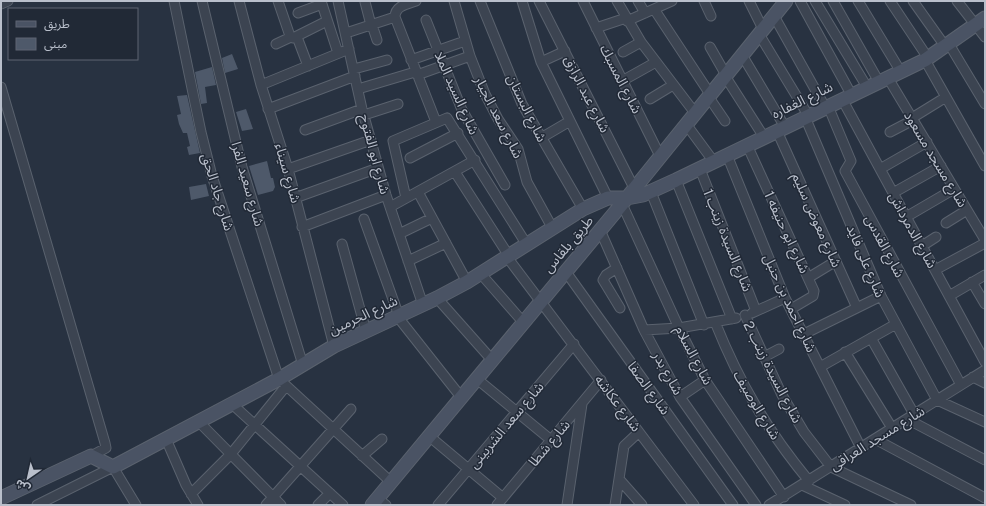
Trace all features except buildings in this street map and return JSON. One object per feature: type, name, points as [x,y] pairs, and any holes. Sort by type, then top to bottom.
[{"type":"street","points":[[1,4],[8,1]]},
{"type":"street","name":"شارع جاد الحق","points":[[174,1],[210,169],[283,383]]},
{"type":"street","name":"شارع سعيد الفرا","points":[[202,1],[242,167],[303,365]]},
{"type":"street","name":"شارع سيناء","points":[[239,1],[261,85],[288,169],[334,346]]},
{"type":"street","points":[[278,1],[308,66]]},
{"type":"street","name":"شارع ابو الفتوح","points":[[338,1],[363,112],[378,168],[423,305]]},
{"type":"street","points":[[416,1],[400,7],[395,13],[395,17],[436,122]]},
{"type":"street","name":"شارع سعد الجيار","points":[[454,1],[465,41],[485,94],[498,119],[518,149],[527,182],[553,229]]},
{"type":"street","name":"شارع البستان","points":[[480,1],[517,93],[541,138],[583,210]]},
{"type":"street","points":[[522,1],[541,62],[608,198]]},
{"type":"street","name":"شارع عبد الرازق","points":[[539,1],[565,51],[628,197]]},
{"type":"street","name":"شارع المسبك","points":[[583,1],[660,156]]},
{"type":"street","points":[[617,1],[626,19],[641,42],[695,113]]},
{"type":"street","points":[[638,1],[645,13]]},
{"type":"street","points":[[596,28],[645,13],[671,1]]},
{"type":"street","points":[[704,1],[711,16]]},
{"type":"street","name":"شارع على فايد","points":[[749,1],[761,32],[806,116],[881,296],[937,400]]},
{"type":"street","name":"طريق بلقاس","points":[[378,503],[391,482],[628,197],[786,1]]},
{"type":"street","name":"شارع الدمرداش","points":[[800,1],[880,169],[985,362]]},
{"type":"street","points":[[815,1],[867,87]]},
{"type":"street","name":"شارع مسجد مسعود","points":[[833,1],[884,80],[927,142],[985,242]]},
{"type":"street","points":[[858,1],[901,72]]},
{"type":"street","points":[[890,1],[926,59],[946,98],[985,166]]},
{"type":"street","points":[[914,1],[947,45],[985,104]]},
{"type":"street","points":[[957,1],[981,21],[985,37]]},
{"type":"street","points":[[365,2],[371,25],[377,40]]},
{"type":"street","points":[[298,13],[321,3],[338,53]]},
{"type":"street","points":[[654,9],[725,121]]},
{"type":"street","points":[[774,16],[827,106]]},
{"type":"street","points":[[346,33],[395,17]]},
{"type":"street","name":"شارع السيد الملا","points":[[426,20],[467,120],[505,186]]},
{"type":"street","points":[[276,44],[327,21]]},
{"type":"street","name":"شارع الغفاره","points":[[628,197],[651,192],[806,116],[901,72],[926,59],[981,21]]},
{"type":"street","points":[[411,60],[465,41]]},
{"type":"street","points":[[623,52],[641,42]]},
{"type":"street","points":[[710,47],[764,137]]},
{"type":"street","points":[[261,85],[349,49]]},
{"type":"street","points":[[541,62],[565,51]]},
{"type":"street","name":"شارع معوض سليم","points":[[742,55],[781,129],[857,308]]},
{"type":"street","points":[[358,89],[416,74],[470,56]]},
{"type":"street","points":[[268,109],[354,72],[387,60]]},
{"type":"street","points":[[622,81],[656,62]]},
{"type":"street","points":[[650,99],[673,84]]},
{"type":"street","points":[[1,87],[106,448],[1,498]]},
{"type":"street","points":[[890,132],[946,98]]},
{"type":"street","points":[[305,130],[363,112],[398,104]]},
{"type":"street","name":"شارع القدس","points":[[827,106],[852,161],[845,171],[961,385]]},
{"type":"street","points":[[406,198],[393,145],[394,139],[447,118],[458,133],[527,245]]},
{"type":"street","points":[[541,138],[570,121]]},
{"type":"street","points":[[686,124],[714,162]]},
{"type":"street","points":[[410,158],[458,133]]},
{"type":"street","points":[[288,169],[371,140]]},
{"type":"street","points":[[880,169],[927,142]]},
{"type":"street","name":"شارع ابو حنيفه 1","points":[[747,145],[814,291],[814,296],[791,309]]},
{"type":"street","name":"شارع احمد بن حنبل","points":[[727,155],[785,298],[861,448]]},
{"type":"street","points":[[390,207],[475,160]]},
{"type":"street","points":[[893,193],[941,166]]},
{"type":"street","points":[[295,198],[378,168]]},
{"type":"street","name":"شارع السيدة زينب 1","points":[[700,169],[756,311]]},
{"type":"street","name":"شارع عكاشه","points":[[455,172],[508,256],[694,505]]},
{"type":"street","points":[[676,180],[732,319]]},
{"type":"street","points":[[906,217],[954,189]]},
{"type":"street","points":[[418,192],[467,282]]},
{"type":"street","points":[[651,192],[704,325]]},
{"type":"street","points":[[302,227],[386,195]]},
{"type":"street","name":"شارع الحرمين","points":[[113,467],[232,404],[283,383],[303,365],[334,346],[423,305],[467,282],[583,210],[608,198],[628,197]]},
{"type":"street","name":"شارع السلام","points":[[628,197],[679,328],[705,380],[784,497]]},
{"type":"street","points":[[946,223],[967,210]]},
{"type":"street","points":[[399,234],[432,218]]},
{"type":"street","points":[[364,219],[398,316],[461,397]]},
{"type":"street","name":"شارع بدر","points":[[600,230],[644,330],[680,397],[756,505]]},
{"type":"street","points":[[922,246],[936,237]]},
{"type":"street","points":[[935,270],[985,242]]},
{"type":"street","points":[[408,260],[446,243]]},
{"type":"street","points":[[342,244],[366,331]]},
{"type":"street","points":[[808,278],[836,261]]},
{"type":"street","points":[[617,268],[606,275],[603,280],[620,308]]},
{"type":"street","name":"شارع الصفا","points":[[566,272],[733,505]]},
{"type":"street","points":[[481,274],[524,322]]},
{"type":"street","points":[[949,296],[985,275]]},
{"type":"street","points":[[972,282],[985,304]]},
{"type":"street","points":[[804,334],[881,296]]},
{"type":"street","points":[[436,298],[492,360]]},
{"type":"street","points":[[644,330],[704,325],[732,319],[756,311],[785,298]]},
{"type":"street","name":"شارع السيدة زينب 2","points":[[744,315],[782,395],[804,432],[831,467]]},
{"type":"street","name":"شارع الوصيف","points":[[715,322],[745,389],[764,421],[806,483]]},
{"type":"street","points":[[820,367],[896,324]]},
{"type":"street","points":[[871,338],[911,416],[985,460]]},
{"type":"street","name":"شارع سعد الشربينى","points":[[438,505],[574,344]]},
{"type":"street","points":[[764,357],[779,349]]},
{"type":"street","points":[[846,352],[892,428]]},
{"type":"street","name":"شارع مسجد العراقى","points":[[769,505],[985,370]]},
{"type":"street","points":[[973,377],[985,382]]},
{"type":"street","points":[[477,379],[551,440]]},
{"type":"street","name":"شارع شطا","points":[[501,503],[601,380]]},
{"type":"street","points":[[680,397],[705,380]]},
{"type":"street","points":[[191,494],[231,454],[255,425],[283,383],[391,482]]},
{"type":"street","points":[[937,400],[985,422]]},
{"type":"street","points":[[567,505],[582,403]]},
{"type":"street","points":[[232,404],[342,505]]},
{"type":"street","points":[[266,505],[351,409]]},
{"type":"street","points":[[198,421],[274,496],[281,505]]},
{"type":"street","points":[[615,505],[624,446],[639,432]]},
{"type":"street","points":[[429,436],[469,469],[501,503]]},
{"type":"street","points":[[166,439],[197,505]]},
{"type":"street","points":[[362,456],[382,439]]},
{"type":"street","points":[[875,439],[985,498]]},
{"type":"street","points":[[91,456],[113,467],[136,505]]},
{"type":"street","points":[[37,505],[113,467]]},
{"type":"street","points":[[831,467],[911,505]]},
{"type":"street","points":[[619,479],[642,505]]},
{"type":"street","points":[[806,483],[845,505]]},
{"type":"street","points":[[318,505],[330,493]]}]
